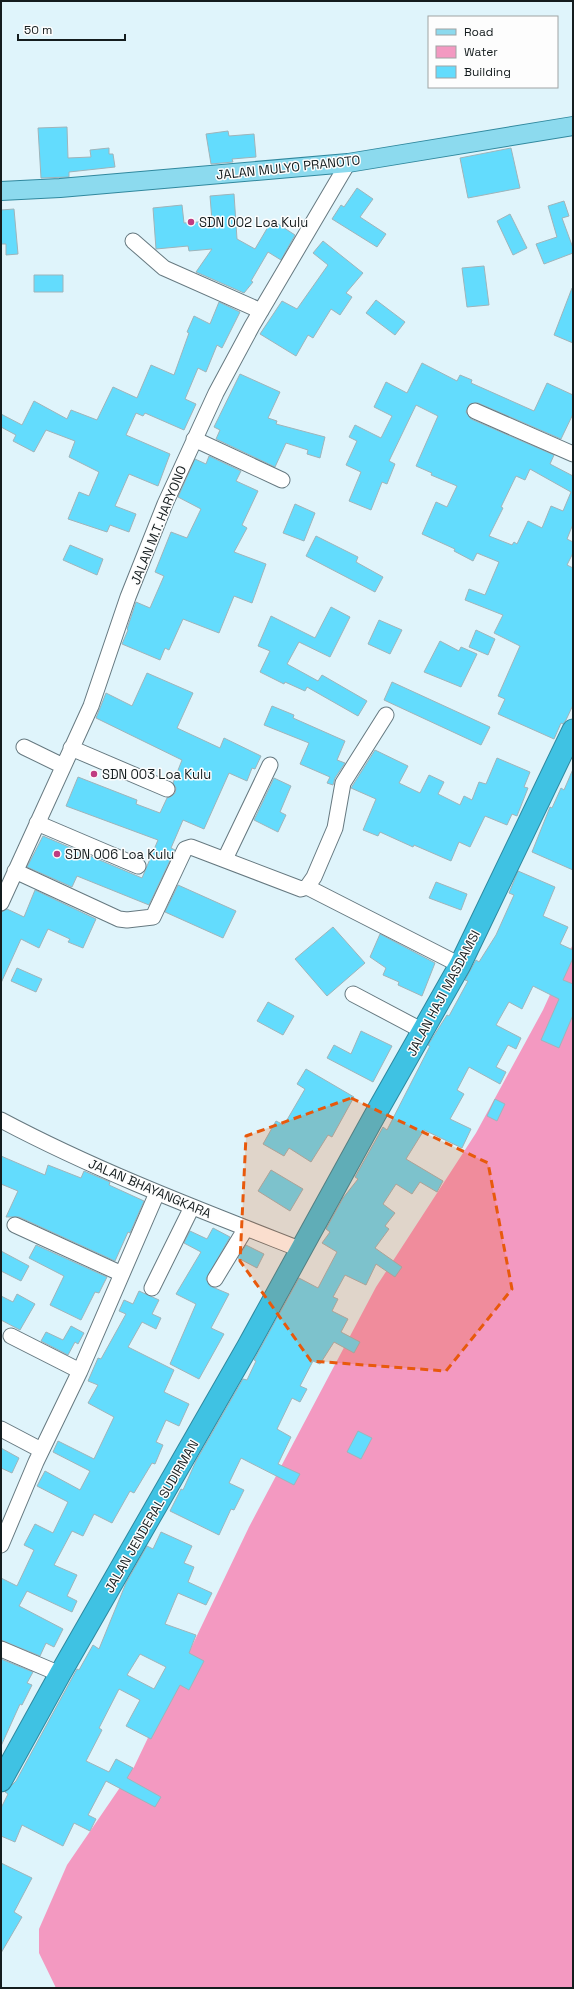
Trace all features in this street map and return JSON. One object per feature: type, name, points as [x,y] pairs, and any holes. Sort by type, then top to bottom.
[{"type":"highway","name":"JALAN HAJI MASDAMSI","points":[[302,1250],[460,965],[573,730]]},
{"type":"highway","name":"JALAN JENDERAL SUDIRMAN","points":[[1,1781],[60,1674],[302,1250]]},
{"type":"main road","name":"JALAN MULYO PRANOTO","points":[[1,190],[60,188],[348,163],[573,126]]},
{"type":"street","name":"JALAN M.T. HARYONO","points":[[1,901],[90,706],[128,597],[165,504],[216,392],[261,311],[348,163]]},
{"type":"street","points":[[133,241],[164,268],[261,311]]},
{"type":"street","points":[[475,411],[573,454]]},
{"type":"street","points":[[194,439],[282,480]]},
{"type":"street","points":[[15,872],[67,894],[97,910],[119,919],[127,920],[153,917],[185,849],[191,847],[297,888],[302,889],[308,887],[314,877],[335,828],[343,783],[386,715]]},
{"type":"street","points":[[24,747],[63,766]]},
{"type":"street","points":[[71,748],[167,789]]},
{"type":"street","points":[[225,859],[270,765]]},
{"type":"street","points":[[37,823],[138,866]]},
{"type":"street","points":[[308,887],[460,965]]},
{"type":"street","points":[[353,994],[423,1031]]},
{"type":"street","name":"JALAN BHAYANGKARA","points":[[1,1120],[40,1141],[192,1207],[302,1250]]},
{"type":"street","points":[[1,1545],[41,1450],[80,1371],[158,1192]]},
{"type":"street","points":[[152,1288],[192,1207]]},
{"type":"street","points":[[15,1225],[122,1274]]},
{"type":"street","points":[[215,1279],[246,1228]]},
{"type":"street","points":[[11,1336],[80,1371]]},
{"type":"street","points":[[1,1429],[41,1450]]},
{"type":"street","points":[[1,1649],[60,1674]]},
{"type":"highlighted area","points":[[351,1098],[488,1163],[512,1289],[446,1371],[311,1361],[240,1261],[246,1136]]},
{"type":"water","points":[[573,944],[573,1988],[56,1988],[39,1953],[39,1929],[67,1865],[134,1767],[249,1527],[376,1287],[476,1133],[543,1010]]},
{"type":"building","points":[[67,127],[68,158],[91,157],[90,150],[109,148],[109,154],[113,154],[115,167],[69,172],[69,177],[41,178],[38,128]]},
{"type":"building","points":[[228,131],[229,136],[254,134],[256,157],[232,159],[233,162],[211,164],[206,134]]},
{"type":"building","points":[[511,148],[520,188],[468,198],[460,158]]},
{"type":"building","points":[[357,188],[373,199],[360,217],[386,234],[377,247],[332,219],[341,205],[344,207]]},
{"type":"building","points":[[234,194],[237,239],[255,249],[272,220],[295,235],[281,260],[268,252],[251,281],[253,282],[244,293],[196,272],[212,249],[189,251],[188,246],[156,249],[153,208],[182,205],[184,223],[212,221],[210,196]]},
{"type":"building","points":[[564,201],[569,216],[562,218],[573,248],[573,253],[544,264],[536,244],[557,237],[548,206]]},
{"type":"building","points":[[14,209],[18,254],[6,255],[6,244],[1,244],[1,210]]},
{"type":"building","points":[[510,214],[527,248],[513,255],[497,221]]},
{"type":"building","points":[[323,241],[363,273],[346,293],[352,297],[340,315],[331,309],[313,338],[308,335],[296,356],[260,334],[282,301],[297,309],[328,265],[313,253]]},
{"type":"building","points":[[484,266],[489,305],[467,307],[462,268]]},
{"type":"building","points":[[34,275],[63,275],[63,292],[34,292]]},
{"type":"building","points":[[573,288],[573,343],[554,335]]},
{"type":"building","points":[[376,300],[405,322],[395,335],[366,313]]},
{"type":"building","points":[[219,302],[240,312],[222,348],[217,345],[206,372],[198,368],[185,399],[196,404],[184,430],[145,413],[143,416],[136,413],[126,435],[170,454],[158,486],[129,474],[115,506],[136,514],[129,532],[110,525],[107,532],[68,519],[79,492],[89,496],[99,472],[69,457],[75,441],[46,430],[34,452],[13,441],[16,435],[1,427],[1,414],[22,425],[34,401],[67,419],[71,410],[97,420],[113,387],[137,398],[151,365],[174,375],[189,333],[187,332],[194,316],[210,324]]},
{"type":"building","points":[[422,363],[457,381],[460,375],[472,380],[471,383],[534,411],[547,383],[573,395],[573,414],[561,439],[478,403],[470,404],[466,412],[471,419],[554,455],[550,464],[573,476],[573,524],[567,539],[573,542],[573,553],[567,565],[573,568],[573,705],[566,720],[563,724],[561,723],[554,739],[498,714],[505,699],[498,696],[520,646],[494,633],[503,615],[465,600],[469,589],[485,595],[499,562],[477,553],[473,561],[454,551],[455,549],[422,534],[436,502],[447,507],[457,486],[431,475],[432,473],[416,466],[438,416],[416,405],[389,461],[395,464],[387,484],[382,482],[371,510],[349,501],[361,472],[346,465],[357,441],[349,437],[355,425],[381,438],[392,416],[374,407],[386,382],[407,393]],"holes":[[[530,469],[571,492],[563,511],[551,506],[542,528],[528,521],[517,544],[514,542],[512,545],[489,536],[503,508],[501,507],[516,476],[525,480]]]},
{"type":"building","points":[[240,374],[280,392],[268,418],[277,421],[276,424],[325,437],[320,458],[307,454],[308,450],[286,443],[275,467],[216,439],[220,430],[214,427]]},
{"type":"building","points":[[209,456],[241,471],[236,481],[258,491],[242,525],[247,528],[234,552],[266,564],[252,603],[234,596],[219,633],[183,619],[169,650],[165,648],[160,660],[122,644],[128,630],[127,629],[136,602],[150,608],[164,576],[155,572],[171,532],[187,538],[201,509],[178,497],[195,459],[206,464]]},
{"type":"building","points":[[295,504],[315,513],[304,541],[283,533]]},
{"type":"building","points":[[316,536],[358,557],[356,562],[383,577],[375,592],[306,556]]},
{"type":"building","points":[[70,545],[103,559],[97,575],[63,560]]},
{"type":"building","points":[[331,607],[350,617],[330,657],[299,642],[287,664],[318,681],[322,675],[367,701],[358,716],[307,687],[305,691],[285,682],[284,684],[260,672],[270,651],[258,646],[271,616],[315,638]]},
{"type":"building","points":[[379,620],[402,630],[390,654],[368,644]]},
{"type":"building","points":[[476,630],[495,639],[488,655],[469,647]]},
{"type":"building","points":[[440,641],[459,651],[461,647],[477,654],[461,687],[424,672]]},
{"type":"building","points":[[147,673],[193,693],[177,728],[220,748],[224,738],[261,756],[255,769],[252,768],[247,781],[229,773],[204,829],[183,820],[171,848],[175,850],[149,905],[77,876],[72,887],[27,867],[43,836],[142,878],[158,840],[66,806],[78,777],[137,800],[136,804],[160,813],[167,798],[175,793],[176,788],[173,783],[182,760],[96,718],[106,693],[132,706]]},
{"type":"building","points":[[392,682],[490,727],[481,745],[384,700]]},
{"type":"building","points":[[272,706],[294,715],[293,718],[345,741],[337,760],[345,763],[335,778],[333,785],[327,783],[330,777],[300,764],[309,743],[264,725]]},
{"type":"building","points":[[375,750],[408,766],[399,783],[420,793],[429,775],[444,782],[438,794],[460,805],[464,796],[472,800],[479,782],[486,784],[497,758],[530,772],[524,787],[528,788],[517,816],[512,814],[507,825],[485,816],[470,847],[459,842],[451,861],[414,845],[413,847],[380,832],[378,836],[363,830],[376,799],[351,788]]},
{"type":"building","points":[[573,769],[573,870],[532,852],[550,807],[552,808],[561,788],[564,790]]},
{"type":"building","points":[[274,778],[291,786],[280,812],[286,815],[278,832],[254,820]]},
{"type":"building","points":[[518,871],[555,887],[543,916],[568,927],[560,944],[573,950],[573,958],[563,980],[573,984],[573,1015],[559,1048],[541,1040],[559,999],[533,986],[522,1009],[509,1002],[496,1025],[521,1038],[516,1049],[508,1045],[496,1067],[506,1072],[500,1084],[469,1067],[457,1090],[464,1094],[450,1119],[471,1129],[462,1148],[424,1130],[406,1159],[443,1181],[437,1192],[420,1182],[412,1194],[396,1184],[383,1204],[395,1213],[385,1226],[389,1229],[375,1248],[402,1267],[395,1277],[376,1264],[366,1285],[345,1275],[333,1297],[338,1299],[332,1311],[348,1319],[341,1332],[360,1342],[354,1353],[334,1342],[320,1364],[313,1361],[300,1386],[307,1389],[300,1402],[292,1398],[277,1429],[291,1437],[278,1464],[300,1474],[294,1485],[241,1458],[229,1483],[244,1490],[234,1510],[231,1509],[219,1535],[170,1511],[181,1489],[183,1490],[196,1461],[243,1379],[247,1380],[256,1361],[254,1360],[299,1278],[318,1288],[337,1252],[322,1243],[330,1232],[326,1229],[343,1198],[358,1179],[355,1177],[383,1127],[387,1130],[430,1046],[428,1045],[447,1015],[449,1016],[468,981],[465,980],[476,960],[479,962],[496,935],[514,895],[509,893]]},
{"type":"building","points":[[436,882],[467,894],[461,910],[429,898]]},
{"type":"building","points":[[178,885],[236,911],[223,938],[165,912]]},
{"type":"building","points":[[35,890],[96,919],[83,948],[68,942],[70,939],[48,929],[39,948],[21,939],[1,983],[1,912],[7,909],[24,917]]},
{"type":"building","points":[[333,927],[365,963],[327,996],[295,959]]},
{"type":"building","points":[[380,934],[435,963],[422,996],[398,985],[399,982],[383,975],[386,968],[370,957]]},
{"type":"building","points":[[17,968],[42,979],[36,992],[11,981]]},
{"type":"building","points":[[268,1002],[294,1016],[283,1035],[257,1021]]},
{"type":"building","points":[[361,1031],[392,1046],[373,1082],[327,1058],[334,1045],[351,1054]]},
{"type":"building","points":[[306,1069],[354,1097],[332,1137],[328,1135],[311,1162],[289,1148],[284,1156],[263,1144],[276,1121],[284,1125],[305,1089],[297,1084]]},
{"type":"building","points":[[495,1099],[505,1104],[497,1121],[487,1116]]},
{"type":"building","points":[[1,1156],[45,1175],[48,1165],[81,1178],[84,1171],[110,1182],[109,1185],[144,1201],[130,1233],[128,1232],[115,1261],[19,1217],[6,1217],[18,1191],[1,1184]]},
{"type":"building","points":[[271,1170],[303,1189],[290,1211],[258,1191]]},
{"type":"building","points":[[213,1228],[230,1237],[206,1279],[210,1286],[229,1294],[211,1328],[224,1334],[199,1379],[170,1364],[196,1304],[176,1294],[201,1252],[184,1243],[190,1231],[207,1239]]},
{"type":"building","points":[[36,1245],[107,1277],[99,1293],[95,1292],[81,1320],[50,1305],[64,1276],[29,1258]]},
{"type":"building","points":[[246,1245],[264,1254],[257,1268],[238,1258]]},
{"type":"building","points":[[1,1251],[29,1266],[21,1281],[1,1271]]},
{"type":"building","points":[[139,1291],[159,1300],[152,1314],[161,1318],[156,1329],[142,1322],[128,1347],[174,1370],[164,1392],[189,1404],[179,1426],[166,1420],[156,1442],[163,1445],[155,1464],[152,1463],[134,1493],[130,1491],[112,1523],[94,1514],[83,1536],[72,1531],[54,1565],[77,1575],[67,1596],[77,1601],[72,1612],[27,1591],[19,1606],[63,1629],[54,1647],[46,1643],[40,1656],[1,1640],[1,1578],[17,1586],[34,1550],[24,1545],[35,1524],[53,1533],[68,1502],[37,1486],[45,1471],[80,1490],[90,1471],[53,1452],[58,1441],[94,1459],[114,1417],[88,1403],[98,1385],[88,1381],[98,1358],[101,1359],[126,1314],[119,1311],[124,1300],[133,1304]]},
{"type":"building","points":[[17,1294],[35,1304],[20,1330],[1,1320],[1,1296],[13,1302]]},
{"type":"building","points":[[71,1326],[84,1333],[78,1344],[75,1342],[68,1355],[41,1341],[46,1332],[63,1340]]},
{"type":"building","points":[[358,1431],[372,1438],[361,1459],[347,1452]]},
{"type":"building","points":[[1,1448],[19,1458],[12,1473],[1,1468]]},
{"type":"building","points":[[161,1532],[192,1546],[184,1563],[194,1567],[188,1582],[212,1593],[206,1605],[178,1593],[165,1624],[196,1635],[189,1653],[204,1661],[189,1690],[180,1685],[151,1739],[126,1726],[140,1700],[119,1689],[99,1728],[102,1730],[86,1761],[109,1772],[116,1759],[133,1768],[127,1778],[161,1797],[155,1807],[106,1781],[88,1815],[96,1819],[90,1831],[74,1823],[63,1846],[22,1825],[15,1842],[1,1836],[1,1808],[8,1794],[5,1792],[16,1781],[77,1669],[79,1670],[93,1645],[99,1649],[126,1583],[147,1546],[153,1549]],"holes":[[[140,1654],[166,1667],[154,1689],[127,1675]]]},
{"type":"building","points":[[1,1659],[33,1672],[27,1683],[32,1685],[22,1705],[20,1704],[1,1746]]},
{"type":"building","points":[[1,1863],[32,1878],[14,1912],[22,1917],[1,1953]]},
{"type":"place","name":"SDN 002 Loa Kulu","points":[[191,222]]},
{"type":"place","name":"SDN 003 Loa Kulu","points":[[94,774]]},
{"type":"place","name":"SDN 006 Loa Kulu","points":[[57,854]]}]
